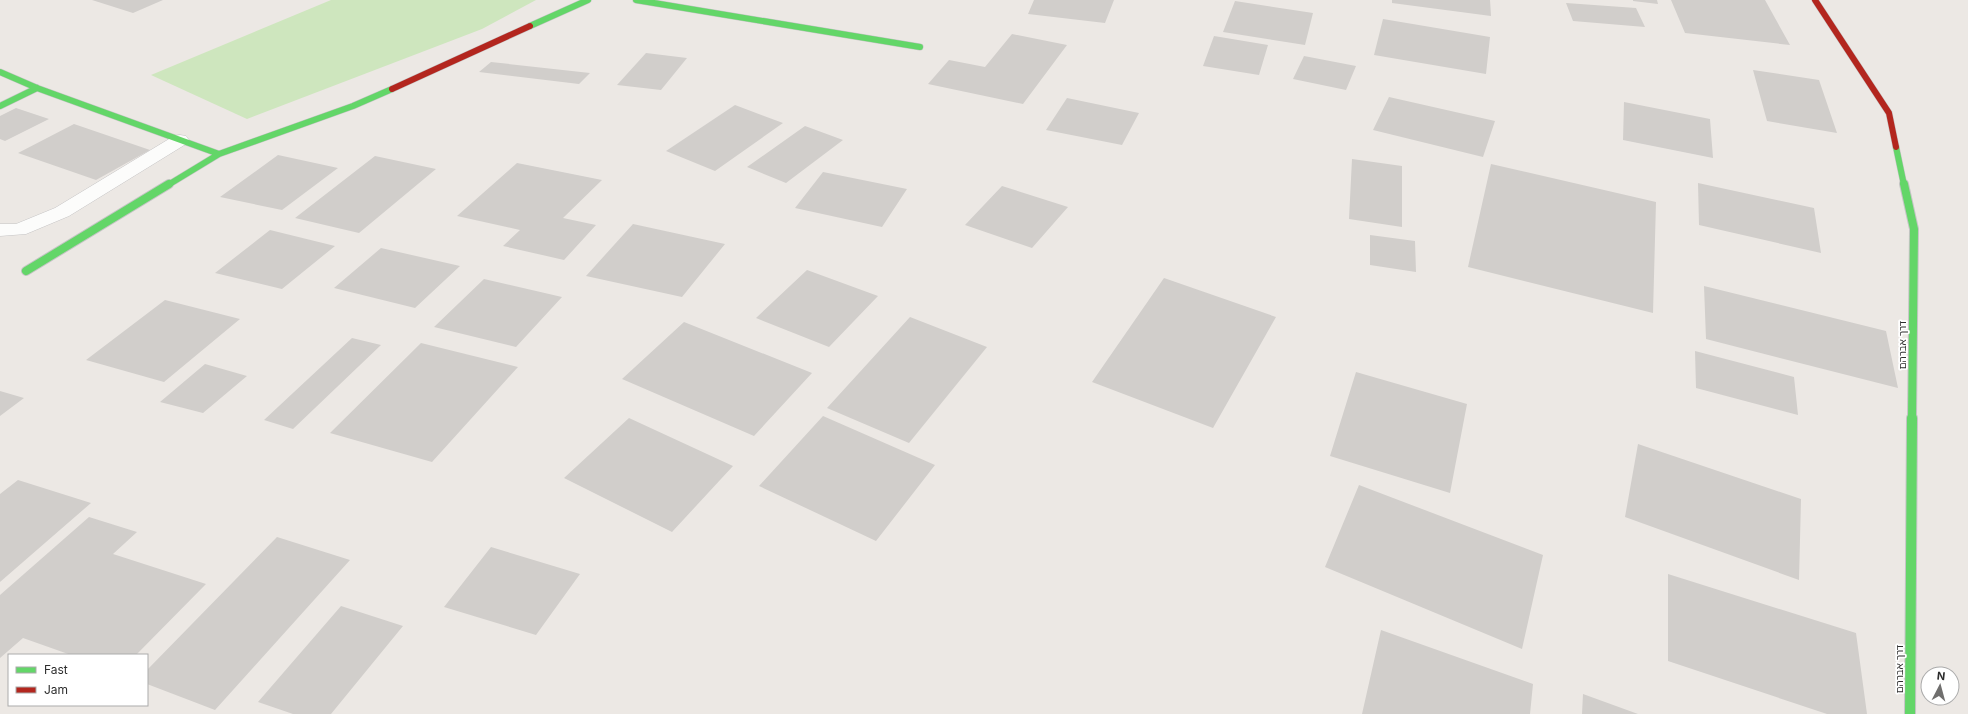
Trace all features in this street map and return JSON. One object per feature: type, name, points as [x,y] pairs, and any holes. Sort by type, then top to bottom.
[{"type":"street","points":[[26,271],[219,154],[353,106],[588,0]]},
{"type":"street","points":[[636,0],[920,47]]},
{"type":"street","name":"דרך אברהם","points":[[1815,0],[1889,113],[1914,229],[1910,714]]},
{"type":"street","points":[[0,72],[37,88],[219,154]]},
{"type":"street","points":[[0,106],[37,88]]},
{"type":"street","points":[[0,230],[20,230],[62,212],[180,140]]},
{"type":"green space","points":[[331,0],[536,0],[482,29],[247,119],[151,75]]},
{"type":"building","points":[[92,0],[163,0],[133,13]]},
{"type":"building","points":[[1034,0],[1114,0],[1105,23],[1028,14]]},
{"type":"building","points":[[1392,0],[1490,0],[1491,16],[1392,3]]},
{"type":"building","points":[[1657,0],[1658,4],[1633,1]]},
{"type":"building","points":[[1671,0],[1765,0],[1790,45],[1685,33]]},
{"type":"building","points":[[1235,1],[1313,13],[1305,45],[1223,32]]},
{"type":"building","points":[[1566,3],[1636,8],[1645,27],[1573,21]]},
{"type":"building","points":[[1383,19],[1490,37],[1486,74],[1374,55]]},
{"type":"building","points":[[1012,34],[1067,45],[1023,104],[928,84],[949,60],[985,67]]},
{"type":"building","points":[[1214,36],[1268,45],[1259,75],[1203,66]]},
{"type":"building","points":[[646,53],[687,58],[661,90],[617,85]]},
{"type":"building","points":[[1304,56],[1356,66],[1346,90],[1293,79]]},
{"type":"building","points":[[491,62],[590,73],[579,84],[479,72]]},
{"type":"building","points":[[1753,70],[1819,80],[1837,133],[1767,121]]},
{"type":"building","points":[[1389,97],[1495,121],[1483,157],[1373,130]]},
{"type":"building","points":[[1067,98],[1139,113],[1122,145],[1046,130]]},
{"type":"building","points":[[1624,102],[1710,119],[1713,158],[1623,140]]},
{"type":"building","points":[[735,105],[783,123],[715,171],[666,151]]},
{"type":"building","points":[[16,108],[49,119],[5,141],[0,139],[0,116]]},
{"type":"building","points":[[74,124],[150,150],[96,180],[18,153]]},
{"type":"building","points":[[805,126],[843,140],[786,183],[747,167]]},
{"type":"building","points":[[278,155],[338,168],[282,210],[220,197]]},
{"type":"building","points":[[375,156],[436,169],[359,233],[295,218]]},
{"type":"building","points":[[1352,159],[1402,166],[1402,227],[1349,219]]},
{"type":"building","points":[[517,163],[602,180],[563,218],[596,225],[564,260],[503,246],[520,230],[457,216]]},
{"type":"building","points":[[1491,164],[1656,202],[1653,313],[1468,267]]},
{"type":"building","points":[[823,172],[907,189],[882,227],[795,208]]},
{"type":"building","points":[[1698,183],[1814,208],[1821,253],[1699,225]]},
{"type":"building","points":[[1002,186],[1068,207],[1032,248],[965,225]]},
{"type":"building","points":[[633,224],[725,244],[682,297],[586,276]]},
{"type":"building","points":[[270,230],[335,246],[282,289],[215,273]]},
{"type":"building","points":[[1370,235],[1415,241],[1416,272],[1370,265]]},
{"type":"building","points":[[381,248],[460,266],[415,308],[334,288]]},
{"type":"building","points":[[807,270],[878,296],[829,347],[756,318]]},
{"type":"building","points":[[1164,278],[1276,317],[1213,428],[1092,382]]},
{"type":"building","points":[[484,279],[562,297],[516,347],[434,327]]},
{"type":"building","points":[[1704,286],[1886,331],[1898,388],[1706,339]]},
{"type":"building","points":[[165,300],[240,319],[164,382],[86,360]]},
{"type":"building","points":[[910,317],[987,347],[909,443],[827,408]]},
{"type":"building","points":[[684,322],[812,373],[754,436],[622,379]]},
{"type":"building","points":[[352,338],[381,345],[293,429],[264,420]]},
{"type":"building","points":[[421,343],[518,367],[432,462],[330,433]]},
{"type":"building","points":[[1695,351],[1794,377],[1798,415],[1696,388]]},
{"type":"building","points":[[205,364],[247,376],[203,413],[160,402]]},
{"type":"building","points":[[1356,372],[1467,404],[1450,493],[1330,456]]},
{"type":"building","points":[[0,391],[24,398],[0,416]]},
{"type":"building","points":[[823,416],[935,465],[876,541],[759,486]]},
{"type":"building","points":[[629,418],[733,466],[672,532],[564,478]]},
{"type":"building","points":[[1638,444],[1801,499],[1799,580],[1625,517]]},
{"type":"building","points":[[18,480],[91,503],[0,582],[0,494]]},
{"type":"building","points":[[1359,485],[1543,555],[1522,649],[1325,567]]},
{"type":"building","points":[[89,517],[137,532],[113,554],[206,584],[137,654],[68,654],[23,638],[0,658],[0,595]]},
{"type":"building","points":[[277,537],[350,560],[215,710],[148,684],[148,669]]},
{"type":"building","points":[[491,547],[580,574],[536,635],[444,607]]},
{"type":"building","points":[[1668,574],[1856,633],[1867,714],[1827,714],[1668,661]]},
{"type":"building","points":[[341,606],[403,626],[331,714],[293,714],[258,702]]},
{"type":"building","points":[[1381,630],[1533,684],[1530,714],[1362,714]]},
{"type":"building","points":[[1583,694],[1638,714],[1582,714]]},
{"type":"traffic: fast","points":[[530,26],[588,0]]},
{"type":"traffic: fast","points":[[636,0],[920,47]]},
{"type":"traffic: fast","points":[[0,72],[37,88],[219,154]]},
{"type":"traffic: fast","points":[[0,106],[37,88]]},
{"type":"traffic: fast","points":[[26,271],[219,154],[353,106],[392,89]]},
{"type":"traffic: fast","points":[[1896,147],[1914,229],[1910,714]]},
{"type":"traffic: jam","points":[[1815,0],[1889,113],[1896,147]]},
{"type":"traffic: jam","points":[[392,89],[530,26]]}]
